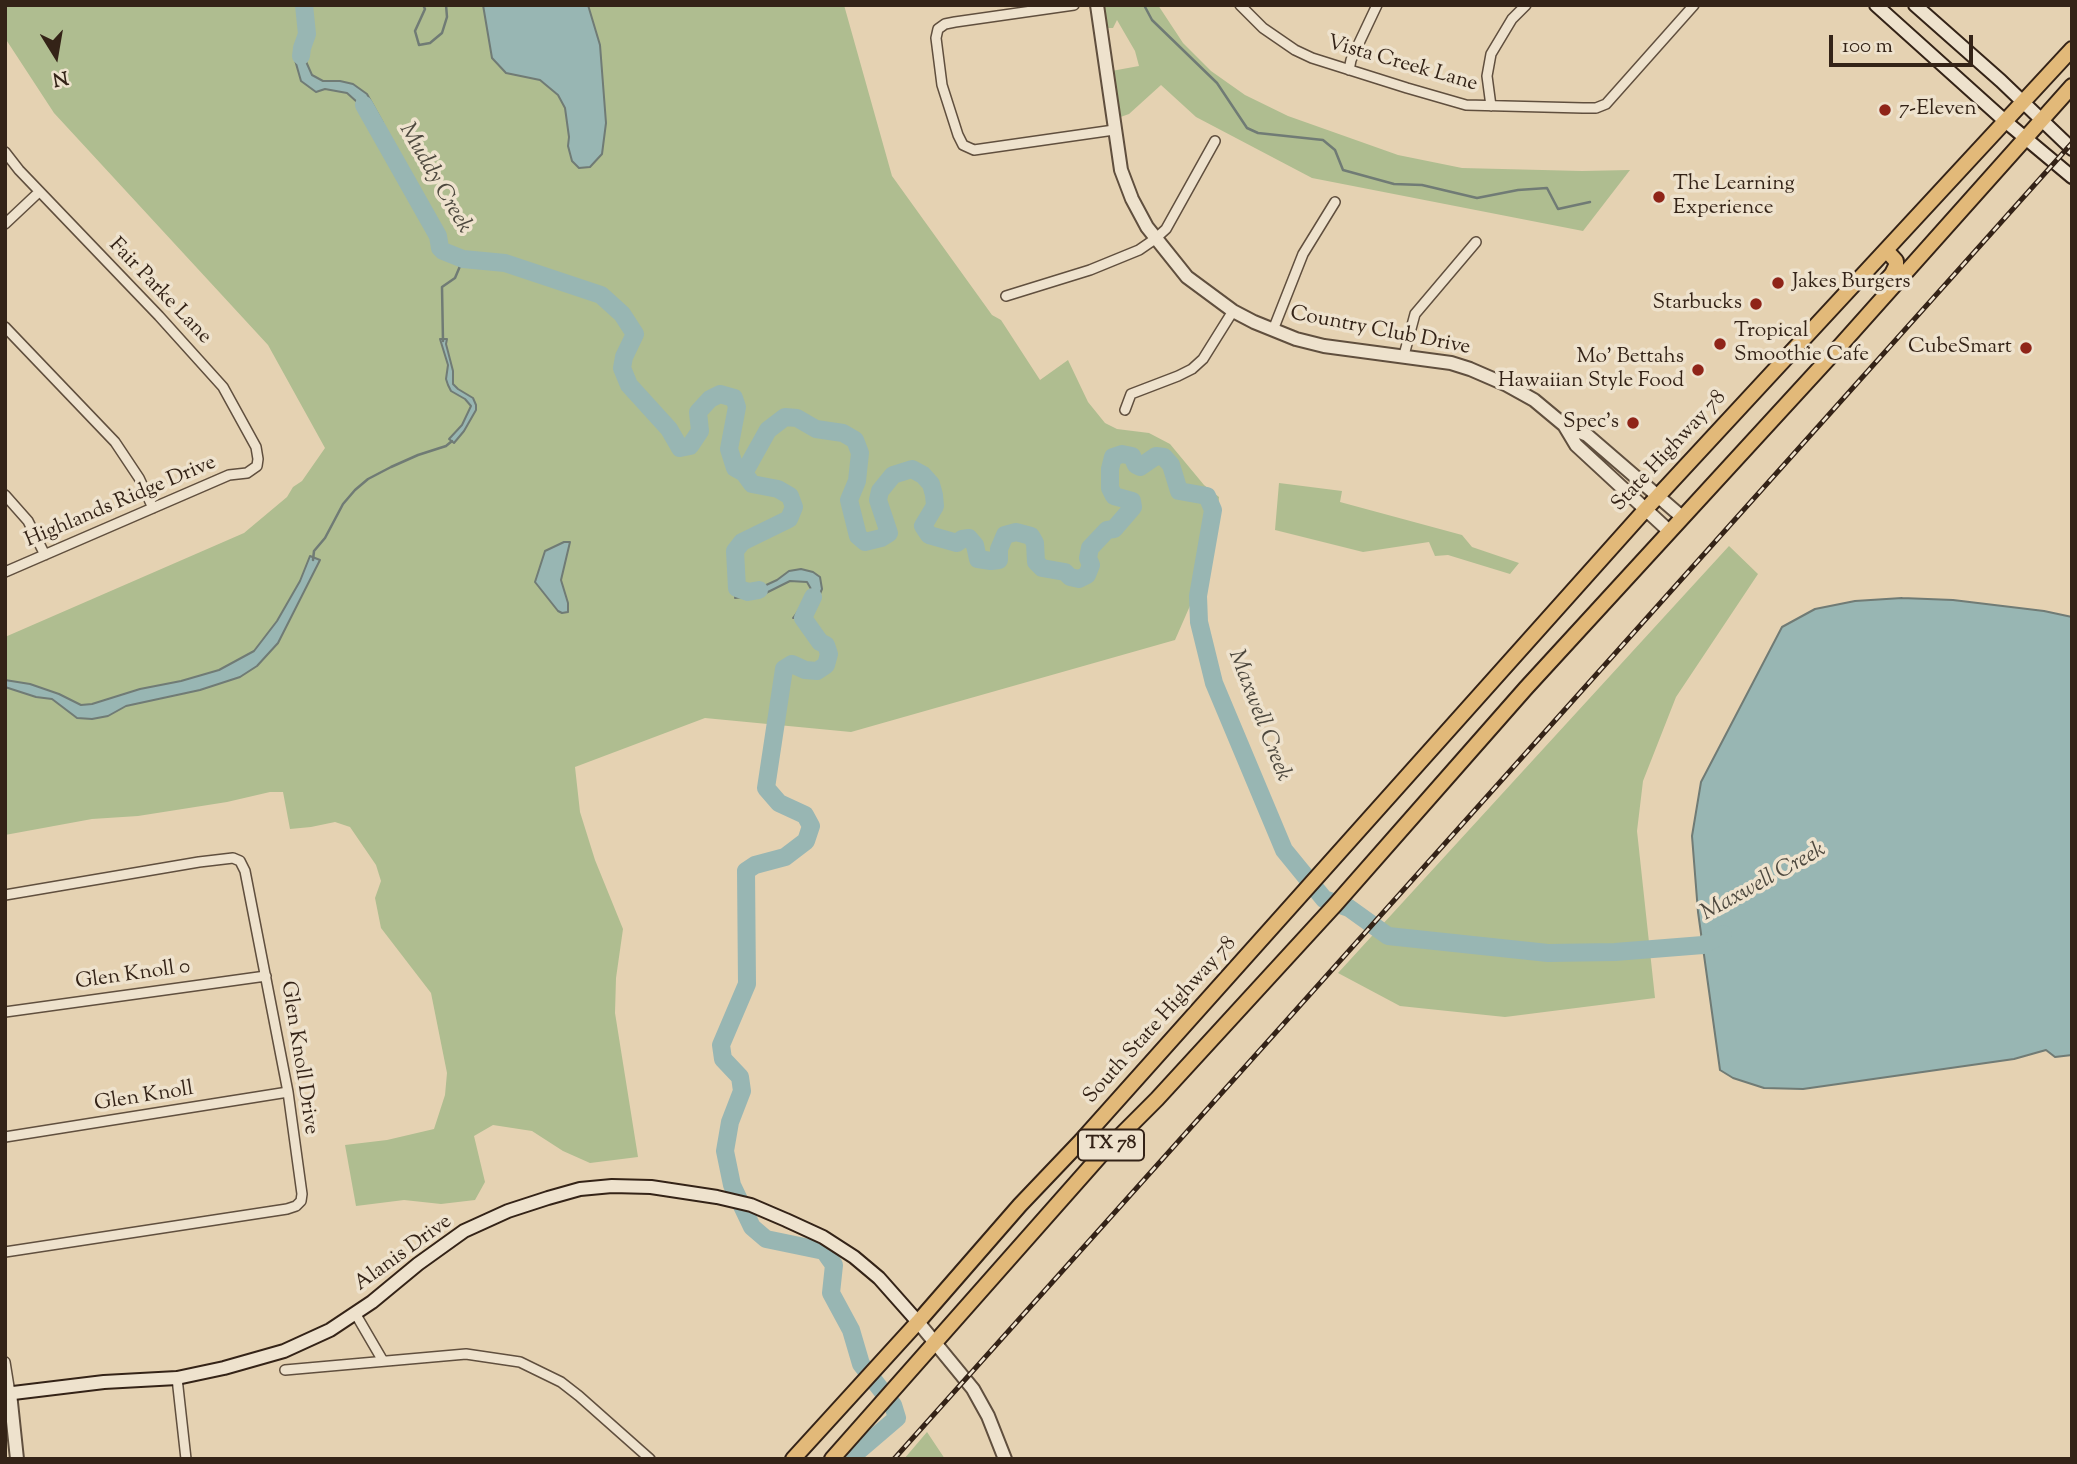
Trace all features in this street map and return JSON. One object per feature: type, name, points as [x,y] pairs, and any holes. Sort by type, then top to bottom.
[{"type":"main road","name":"Country Club Drive","points":[[1097,5],[1118,155],[1125,179],[1136,206],[1155,239],[1188,277],[1233,311],[1273,330],[1324,346],[1451,363],[1488,376],[1534,400],[1564,425],[1587,435],[1682,517]]},
{"type":"main road","points":[[1876,5],[2004,121],[2072,177]]},
{"type":"main road","points":[[1915,5],[2072,149]]},
{"type":"main road","name":"State Highway 78","points":[[1501,671],[1646,509],[2072,49]]},
{"type":"main road","name":"TX 78","points":[[832,1459],[1100,1157],[1309,934],[1526,688],[1840,346],[2072,86]]},
{"type":"main road","points":[[1840,346],[1845,327],[1896,266],[1896,261],[1885,250]]},
{"type":"main road","name":"Country Club Drive","points":[[1564,425],[1576,445],[1669,531]]},
{"type":"main road","points":[[1594,461],[1605,450]]},
{"type":"main road","name":"South State Highway 78","points":[[793,1459],[1501,671]]},
{"type":"main road","name":"Alanis Drive","points":[[8,1394],[104,1382],[177,1378],[284,1351],[330,1330],[372,1302],[464,1231],[508,1211],[580,1189],[612,1186],[652,1187],[751,1205],[823,1237],[854,1256],[879,1278],[936,1342],[973,1389],[988,1416],[1004,1459]]},
{"type":"main road","points":[[8,1394],[17,1459]]},
{"type":"street","points":[[1074,5],[945,24],[938,29],[936,38],[942,85],[963,145],[974,150],[1114,130]]},
{"type":"street","name":"Vista Creek Lane","points":[[1240,5],[1278,40],[1312,58],[1466,105],[1601,107],[1694,5]]},
{"type":"street","points":[[1349,70],[1351,60],[1377,5]]},
{"type":"street","points":[[1491,106],[1487,76],[1491,54],[1512,19],[1525,5]]},
{"type":"street","points":[[1006,296],[1090,270],[1126,256],[1155,239],[1166,229],[1215,141]]},
{"type":"street","name":"Fair Parke Lane","points":[[5,152],[223,387],[256,447],[257,466],[252,471]]},
{"type":"street","points":[[5,225],[40,192]]},
{"type":"street","points":[[1273,330],[1303,254],[1335,202]]},
{"type":"street","points":[[1404,355],[1415,314],[1476,242]]},
{"type":"street","points":[[1125,410],[1130,394],[1178,376],[1203,359],[1233,311]]},
{"type":"street","points":[[5,327],[115,442],[139,478],[153,508]]},
{"type":"street","name":"Highlands Ridge Drive","points":[[5,572],[229,475],[252,471]]},
{"type":"street","points":[[5,495],[28,521],[45,555]]},
{"type":"street","name":"Glen Knoll Drive","points":[[5,895],[199,862],[233,858],[240,860],[245,871],[288,1091],[302,1194],[301,1201],[287,1209],[5,1252]]},
{"type":"street","name":"Glen Knoll 0","points":[[5,1012],[266,976]]},
{"type":"street","name":"Glen Knoll","points":[[5,1137],[288,1091]]},
{"type":"street","points":[[355,1313],[383,1361]]},
{"type":"street","points":[[285,1370],[466,1354],[520,1362],[561,1382],[650,1459]]},
{"type":"street","points":[[5,1362],[8,1394]]},
{"type":"street","points":[[177,1378],[186,1459]]},
{"type":"green space","points":[[5,5],[844,5],[892,176],[992,315],[1001,320],[1040,380],[1068,360],[1088,402],[1105,423],[1117,429],[1149,433],[1170,444],[1204,485],[1219,497],[1214,551],[1175,640],[851,732],[705,718],[575,767],[580,812],[595,860],[623,929],[616,978],[615,1013],[638,1157],[590,1163],[563,1151],[532,1131],[493,1125],[474,1136],[485,1182],[475,1200],[441,1204],[404,1200],[356,1206],[345,1145],[387,1140],[434,1129],[445,1095],[447,1073],[431,993],[381,928],[375,898],[381,881],[376,865],[350,827],[335,822],[290,829],[283,792],[270,792],[227,802],[138,816],[92,819],[5,835],[5,637],[244,533],[287,497],[325,448],[268,345],[54,113],[5,38]]},
{"type":"green space","points":[[1102,5],[1158,5],[1183,43],[1211,71],[1245,95],[1288,116],[1398,155],[1462,168],[1630,170],[1583,231],[1312,178],[1196,117],[1161,85],[1129,114],[1112,120],[1106,72],[1139,66],[1135,51],[1117,20],[1113,28],[1107,28]]},
{"type":"green space","points":[[1279,483],[1342,491],[1340,502],[1462,535],[1472,547],[1519,563],[1510,574],[1448,555],[1435,556],[1429,542],[1363,552],[1275,530]]},
{"type":"green space","points":[[1729,546],[1758,574],[1676,697],[1643,781],[1637,831],[1655,998],[1505,1017],[1400,1006],[1338,973]]},
{"type":"green space","points":[[927,1432],[945,1459],[904,1459]]},
{"type":"water","points":[[483,5],[588,5],[600,45],[606,123],[602,154],[590,167],[579,168],[572,161],[565,108],[558,95],[540,80],[506,73],[492,58]]},
{"type":"water","points":[[300,28],[313,39],[304,57],[312,75],[323,81],[353,84],[367,94],[383,123],[370,128],[357,102],[347,93],[325,89],[316,92],[301,81],[295,60]]},
{"type":"water","points":[[440,339],[447,339],[453,384],[473,398],[476,405],[464,431],[454,443],[449,439],[462,425],[471,406],[451,391],[448,385],[448,365]]},
{"type":"water","points":[[570,542],[561,580],[568,612],[562,613],[535,582],[545,551]]},
{"type":"water","points":[[310,556],[320,560],[278,643],[257,666],[240,677],[200,690],[126,706],[108,716],[92,719],[77,718],[52,699],[5,687],[5,680],[30,684],[81,705],[219,670],[254,651],[277,621],[300,581]]},
{"type":"water","points":[[801,569],[820,577],[822,589],[810,618],[793,618],[808,598],[811,589],[807,582],[790,581],[762,595],[735,598],[737,588],[764,586],[789,571]]},
{"type":"water","points":[[1902,598],[1953,600],[2072,617],[2072,1055],[2055,1057],[2046,1050],[2014,1059],[1803,1089],[1764,1088],[1733,1078],[1720,1070],[1698,912],[1692,836],[1701,782],[1782,627],[1815,609],[1855,601]]},
{"type":"waterway","name":"Muddy Creek","points":[[301,56],[307,34],[304,5]]},
{"type":"waterway","points":[[423,5],[425,9],[415,31],[419,45],[430,43],[442,33],[447,17],[446,5]]},
{"type":"waterway","points":[[1144,5],[1152,20],[1217,83],[1247,128],[1258,133],[1323,140],[1335,150],[1343,170],[1394,184],[1422,185],[1477,198],[1518,190],[1547,188],[1558,209],[1590,202]]},
{"type":"waterway","name":"Muddy Creek","points":[[364,105],[438,236],[443,251],[463,259],[505,263],[601,295],[622,314],[635,334],[622,368],[629,385],[669,429],[680,448],[690,446],[700,431],[698,412],[710,399],[720,394],[734,398],[737,407],[729,449],[735,468],[744,473],[752,484],[778,489],[790,496],[794,507],[789,519],[742,542],[735,551],[737,588],[748,592],[759,590]]},
{"type":"waterway","points":[[443,341],[442,287],[455,278],[463,259]]},
{"type":"waterway","name":"Maxwell Creek","points":[[744,473],[768,430],[785,417],[797,418],[816,429],[843,433],[855,440],[860,453],[857,481],[849,500],[858,536],[865,542],[889,533],[878,500],[880,491],[893,475],[912,469],[923,475],[931,484],[934,495],[935,506],[923,526],[929,535],[957,543],[969,538],[975,545],[978,559],[991,561],[999,560],[999,549],[1005,535],[1016,532],[1031,536],[1035,543],[1036,562],[1042,568],[1065,572],[1070,577],[1079,579],[1087,575],[1091,565],[1088,558],[1090,548],[1107,530],[1114,529],[1133,507],[1132,501],[1114,496],[1110,488],[1113,457],[1122,454],[1132,456],[1140,467],[1156,456],[1164,457],[1171,465],[1179,491],[1207,496],[1213,510],[1198,596],[1199,622],[1214,683],[1284,850],[1324,899],[1349,908],[1388,936],[1548,953],[1615,952],[1703,945],[1723,934]]},
{"type":"waterway","points":[[313,560],[314,551],[325,538],[343,504],[355,490],[368,479],[391,467],[446,446],[452,441]]},
{"type":"waterway","name":"Muddy Creek","points":[[813,597],[803,618],[820,642],[826,645],[829,654],[826,665],[817,671],[805,670],[792,664],[784,669],[766,788],[779,803],[805,815],[811,826],[806,841],[785,857],[755,865],[746,871],[747,984],[721,1045],[723,1059],[740,1077],[742,1091],[730,1122],[725,1151],[732,1185],[752,1227],[766,1239],[824,1251],[834,1265],[831,1293],[851,1330],[861,1364],[893,1405],[897,1418],[849,1459]]},
{"type":"railway","points":[[894,1459],[2072,143]]},
{"type":"place","name":"7-Eleven","points":[[1885,110]]},
{"type":"place","name":"The Learning Experience","points":[[1659,197]]},
{"type":"place","name":"Jakes Burgers","points":[[1778,283]]},
{"type":"place","name":"Starbucks","points":[[1756,304]]},
{"type":"place","name":"Tropical Smoothie Cafe","points":[[1720,344]]},
{"type":"place","name":"CubeSmart","points":[[2026,348]]},
{"type":"place","name":"Mo' Bettahs Hawaiian Style Food","points":[[1698,370]]},
{"type":"place","name":"Spec's","points":[[1633,423]]}]
